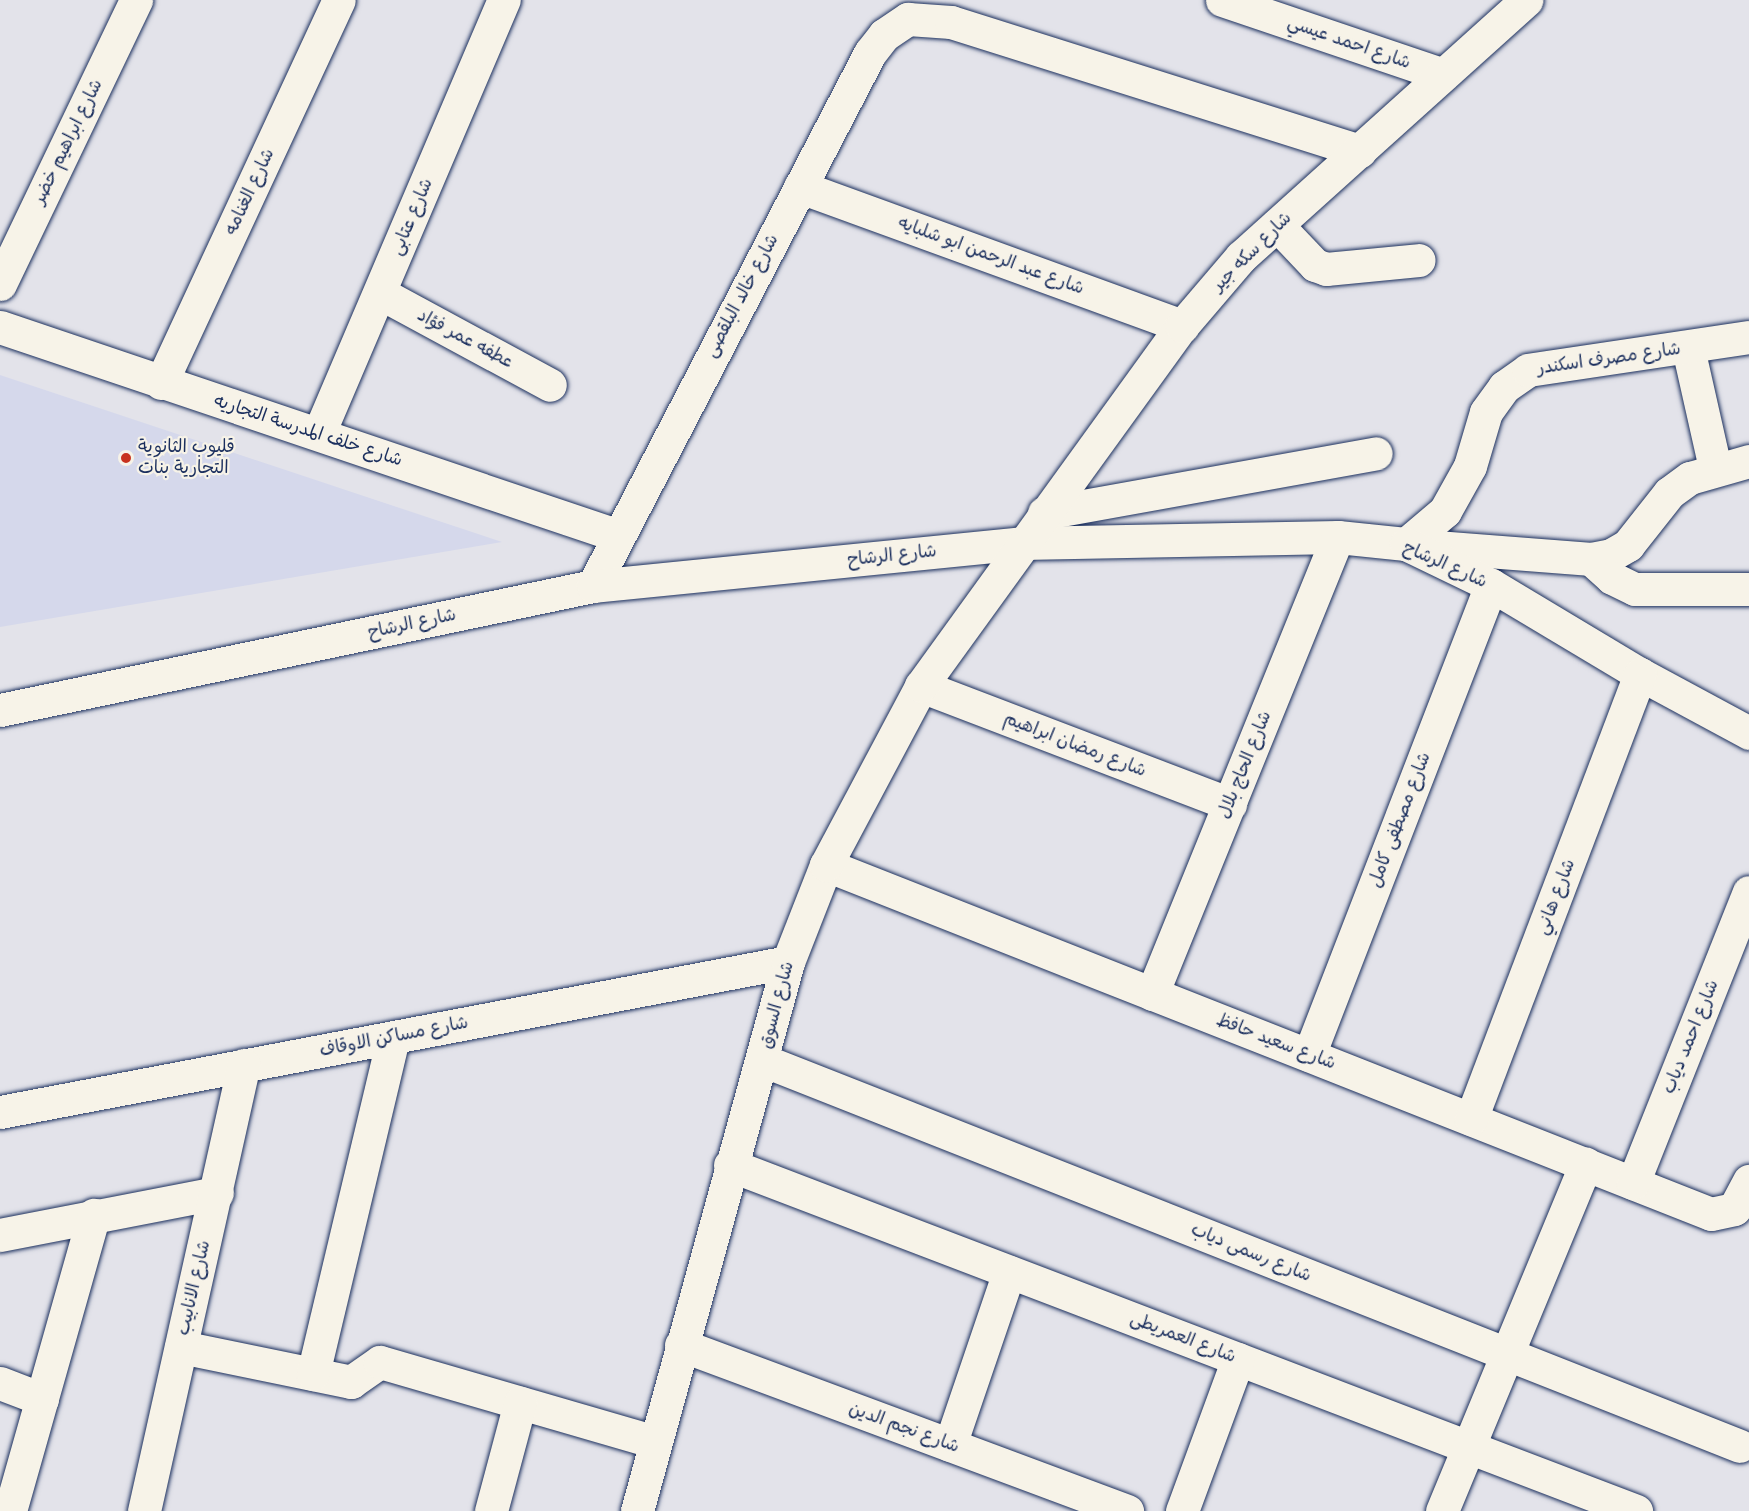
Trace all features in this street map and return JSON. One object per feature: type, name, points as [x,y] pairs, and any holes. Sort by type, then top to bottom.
[{"type":"street","name":"شارع ابراهيم خضر","points":[[0,284],[136,0]]},
{"type":"street","name":"شارع الغنامه","points":[[160,383],[339,0]]},
{"type":"street","name":"شارع عتابى","points":[[319,434],[504,0]]},
{"type":"street","name":"شارع احمد عيسي","points":[[1222,0],[1443,75]]},
{"type":"street","name":"شارع سكه جير","points":[[1021,543],[1182,326],[1241,257],[1526,0]]},
{"type":"street","name":"شارع خالد البلقصى","points":[[593,586],[616,535],[870,53],[884,35],[908,19],[951,22],[1360,151]]},
{"type":"street","name":"شارع عبد الرحمن ابو شلبايه","points":[[800,187],[1182,326]]},
{"type":"street","points":[[1277,225],[1315,265],[1326,270],[1419,260]]},
{"type":"street","name":"عطفه عمر فؤاد","points":[[380,293],[550,385]]},
{"type":"street","name":"شارع خلف المدرسة التجاريه","points":[[0,327],[160,383],[319,434],[616,535]]},
{"type":"street","name":"شارع مصرف اسكندر","points":[[1406,544],[1445,511],[1460,489],[1486,411],[1503,387],[1528,370],[1557,363],[1688,348],[1749,337]]},
{"type":"street","points":[[1688,348],[1715,468]]},
{"type":"street","points":[[1044,513],[1376,453]]},
{"type":"street","points":[[1406,544],[1591,559],[1611,555],[1628,545],[1669,493],[1690,478],[1715,468],[1749,461]]},
{"type":"street","name":"شارع الرشاح","points":[[0,710],[593,586],[1021,543],[1338,537],[1406,544],[1491,585],[1640,674],[1749,733]]},
{"type":"street","name":"شارع الحاج بلال","points":[[1152,994],[1338,537]]},
{"type":"street","name":"شارع السوق","points":[[637,1511],[730,1165],[762,1060],[788,962],[826,866],[921,686],[1021,543]]},
{"type":"street","points":[[1591,559],[1612,578],[1635,589],[1749,589]]},
{"type":"street","name":"شارع مصطفى كامل","points":[[1309,1055],[1491,585]]},
{"type":"street","name":"شارع هاني","points":[[1471,1119],[1640,674]]},
{"type":"street","name":"شارع رمضان ابراهيم","points":[[921,686],[1230,804]]},
{"type":"street","name":"شارع سعيد حافظ","points":[[826,866],[1711,1214],[1727,1213],[1739,1203],[1749,1181]]},
{"type":"street","name":"شارع احمد دياب","points":[[1633,1183],[1749,892]]},
{"type":"street","name":"شارع مساكن الاوقاف","points":[[0,1112],[788,962]]},
{"type":"street","points":[[313,1374],[393,1037]]},
{"type":"street","name":"شارع رسمى دياب","points":[[762,1060],[1740,1446]]},
{"type":"street","name":"شارع الانابيب","points":[[144,1511],[244,1065]]},
{"type":"street","points":[[1442,1511],[1586,1164]]},
{"type":"street","name":"شارع العمريطى","points":[[730,1165],[1636,1511]]},
{"type":"street","points":[[0,1235],[217,1193]]},
{"type":"street","points":[[0,1509],[7,1511],[42,1399],[94,1215]]},
{"type":"street","points":[[950,1445],[1010,1272]]},
{"type":"street","name":"شارع نجم الدين","points":[[681,1345],[1127,1511]]},
{"type":"street","points":[[181,1347],[351,1382],[380,1362],[655,1442]]},
{"type":"street","points":[[1182,1511],[1238,1359]]},
{"type":"street","points":[[0,1383],[42,1399]]},
{"type":"street","points":[[491,1511],[520,1403]]},
{"type":"shaded area","name":"قليوب الثانوية التجارية بنات","points":[[0,375],[502,542],[0,627]]},
{"type":"place","name":"قليوب الثانوية التجارية بنات","points":[[126,458]]}]
